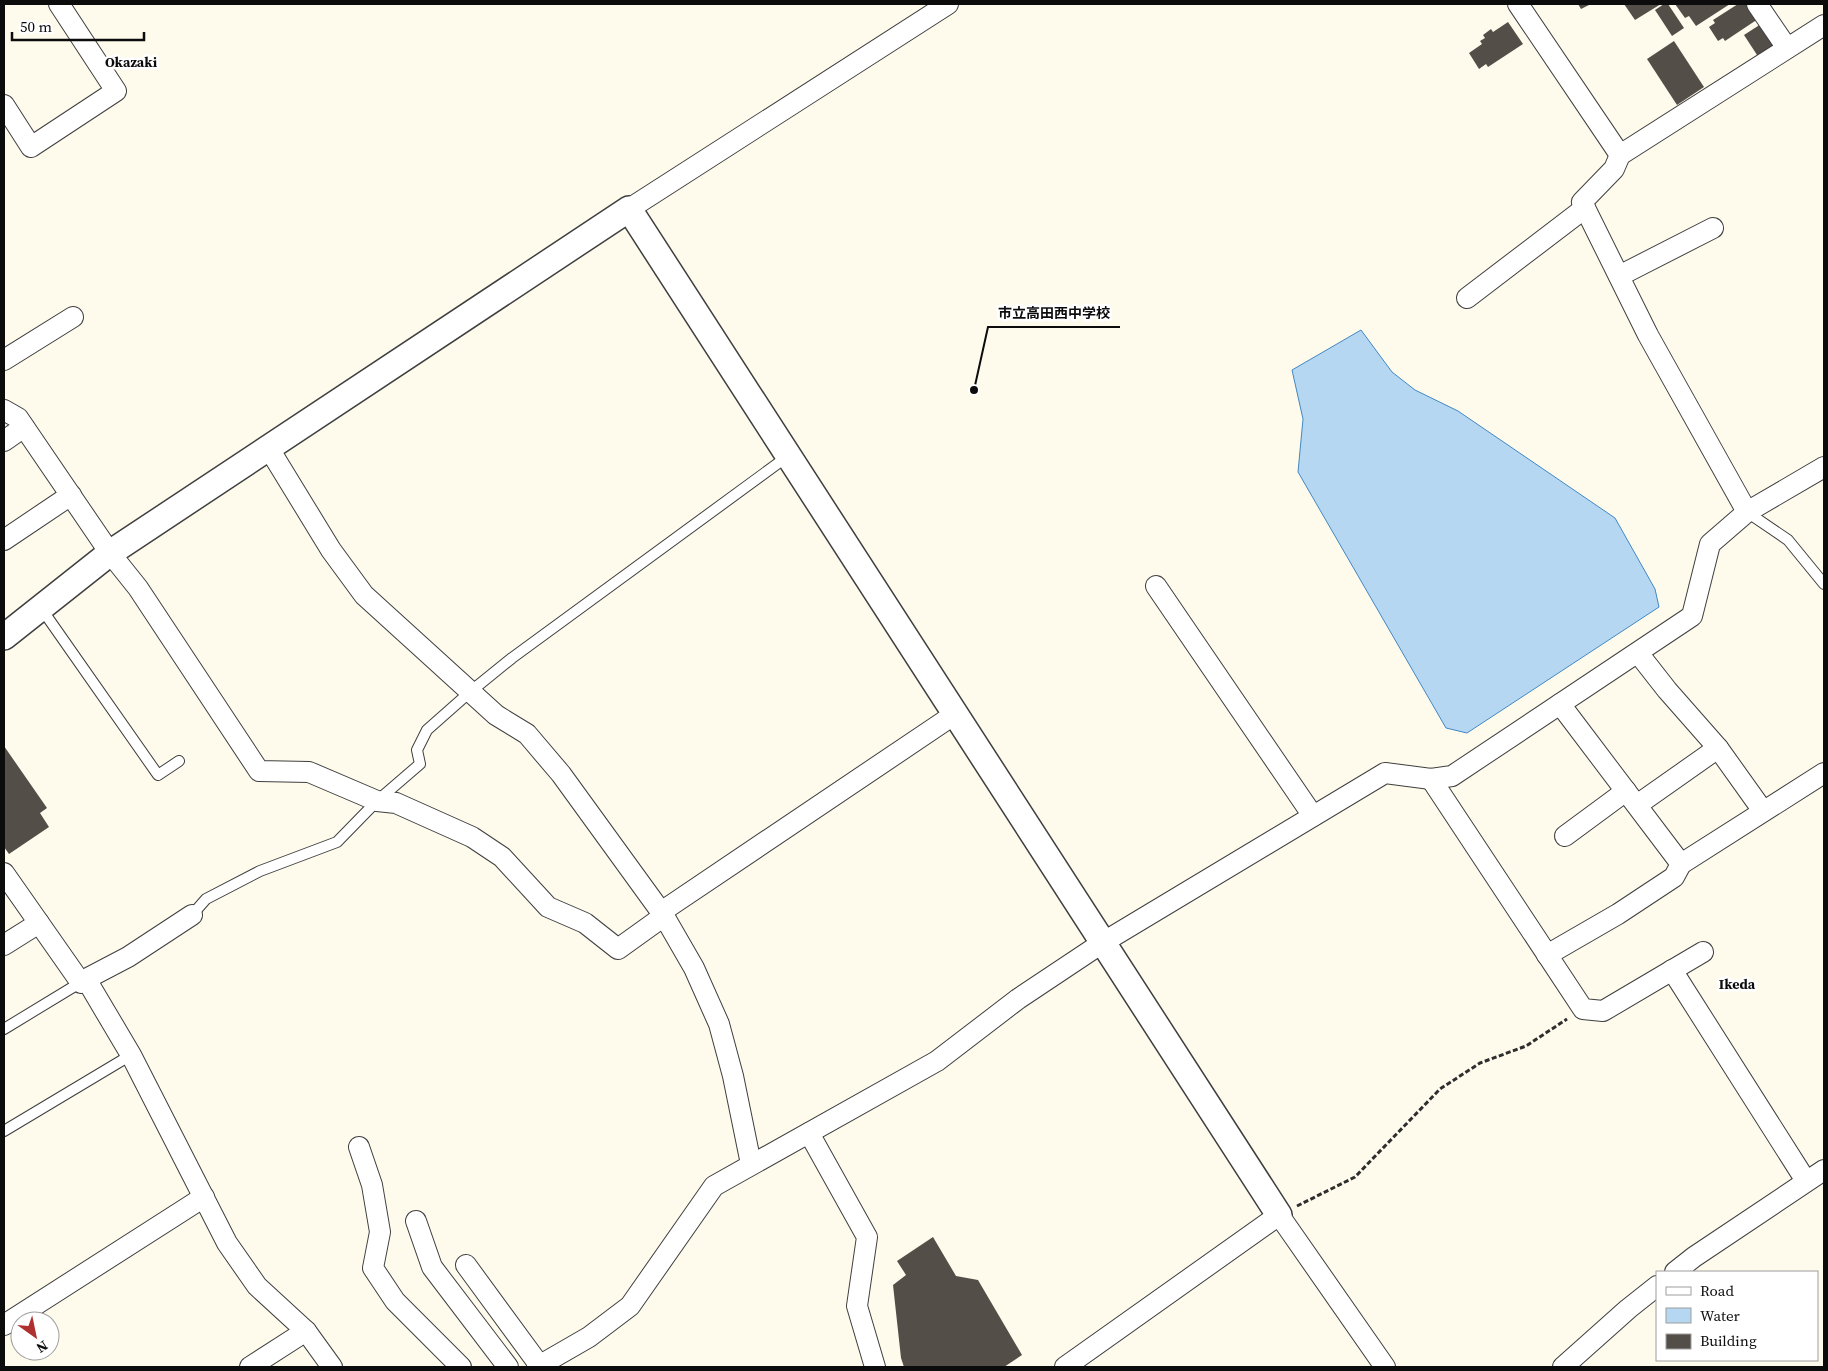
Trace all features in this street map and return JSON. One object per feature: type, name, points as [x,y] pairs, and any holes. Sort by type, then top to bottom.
[{"type":"street","points":[[4,105],[32,147],[116,91],[59,4]]},
{"type":"street","points":[[4,637],[110,552],[629,209],[948,4]]},
{"type":"street","points":[[1518,4],[1620,155]]},
{"type":"street","points":[[1757,4],[1787,48]]},
{"type":"street","points":[[1748,512],[1648,334],[1582,202],[1614,169],[1620,155],[1824,25]]},
{"type":"street","points":[[1467,298],[1585,208]]},
{"type":"street","points":[[629,209],[1278,1215],[1385,1367]]},
{"type":"street","points":[[1619,276],[1713,228]]},
{"type":"street","points":[[4,360],[73,317]]},
{"type":"street","points":[[4,410],[18,418],[110,552],[138,588],[259,772],[309,772],[377,801],[396,803],[472,838],[502,857],[548,907],[585,923],[618,949],[663,914],[955,714]]},
{"type":"street","points":[[4,440],[24,427]]},
{"type":"street","points":[[268,447],[331,550],[364,595],[470,692],[496,714],[527,734],[561,774],[663,914],[694,968],[718,1024],[733,1076],[751,1164]]},
{"type":"street","points":[[466,1265],[538,1367],[589,1337],[630,1306],[714,1186],[937,1061],[1018,998],[1102,943],[1385,773],[1431,780],[1452,776],[1692,616],[1710,544],[1748,512],[1824,467]]},
{"type":"street","points":[[4,540],[71,495]]},
{"type":"street","points":[[1156,586],[1313,816]]},
{"type":"street","points":[[1638,653],[1667,690],[1718,748],[1763,811]]},
{"type":"street","points":[[1560,704],[1681,864]]},
{"type":"street","points":[[1565,836],[1718,748]]},
{"type":"street","points":[[1547,955],[1618,914],[1674,877],[1681,864],[1824,772]]},
{"type":"street","points":[[1431,780],[1583,1009],[1603,1010],[1703,952]]},
{"type":"street","points":[[4,873],[83,981],[130,1055],[227,1243],[257,1286],[306,1331],[332,1367]]},
{"type":"street","points":[[83,981],[128,956],[192,915]]},
{"type":"street","points":[[4,945],[39,923]]},
{"type":"street","points":[[1672,970],[1806,1182]]},
{"type":"street","points":[[809,1133],[867,1237],[858,1306],[876,1367]]},
{"type":"street","points":[[359,1147],[372,1185],[380,1232],[373,1268],[395,1302],[461,1367]]},
{"type":"street","points":[[1676,1271],[1694,1257],[1824,1170]]},
{"type":"street","points":[[4,1324],[204,1197]]},
{"type":"street","points":[[1066,1367],[1278,1215]]},
{"type":"street","points":[[416,1221],[432,1268],[508,1367]]},
{"type":"street","points":[[1563,1367],[1656,1287]]},
{"type":"street","points":[[250,1367],[306,1331]]},
{"type":"lane","points":[[192,915],[206,899],[252,875],[337,842],[377,801],[420,764],[417,750],[427,730],[470,692],[512,658],[788,456]]},
{"type":"lane","points":[[1748,512],[1788,540],[1824,584]]},
{"type":"lane","points":[[40,608],[158,775],[179,760]]},
{"type":"lane","points":[[4,1029],[83,981]]},
{"type":"lane","points":[[4,1132],[130,1055]]},
{"type":"path","points":[[1278,1215],[1355,1177],[1440,1090],[1480,1063],[1526,1046],[1583,1009]]},
{"type":"water","points":[[1361,330],[1392,372],[1415,390],[1458,411],[1615,518],[1655,589],[1659,607],[1467,733],[1446,728],[1298,472],[1303,419],[1292,370]]},
{"type":"building","points":[[1578,4],[1591,4],[1581,9]]},
{"type":"building","points":[[1624,4],[1661,4],[1635,20]]},
{"type":"building","points":[[1664,4],[1668,4],[1684,28],[1672,36],[1655,10]]},
{"type":"building","points":[[1675,4],[1730,4],[1696,26],[1689,16],[1685,18]]},
{"type":"building","points":[[1738,4],[1749,4],[1758,19],[1725,41],[1723,38],[1718,41],[1709,27],[1715,23],[1713,20]]},
{"type":"building","points":[[1508,22],[1523,44],[1488,67],[1486,64],[1479,69],[1469,53],[1482,44],[1480,41],[1485,38],[1483,35],[1491,29],[1493,32]]},
{"type":"building","points":[[1761,24],[1776,46],[1759,58],[1744,35]]},
{"type":"building","points":[[1674,41],[1704,87],[1677,105],[1647,59]]},
{"type":"building","points":[[4,746],[47,808],[40,813],[49,827],[9,854],[4,847]]},
{"type":"building","points":[[933,1237],[956,1276],[978,1280],[1022,1355],[1004,1367],[904,1367],[901,1358],[893,1285],[906,1275],[897,1261]]},
{"type":"place","name":"市立高田西中学校","points":[[974,390]]},
{"type":"district","name":"Okazaki","points":[[131,62]]},
{"type":"district","name":"Ikeda","points":[[1737,984]]}]
